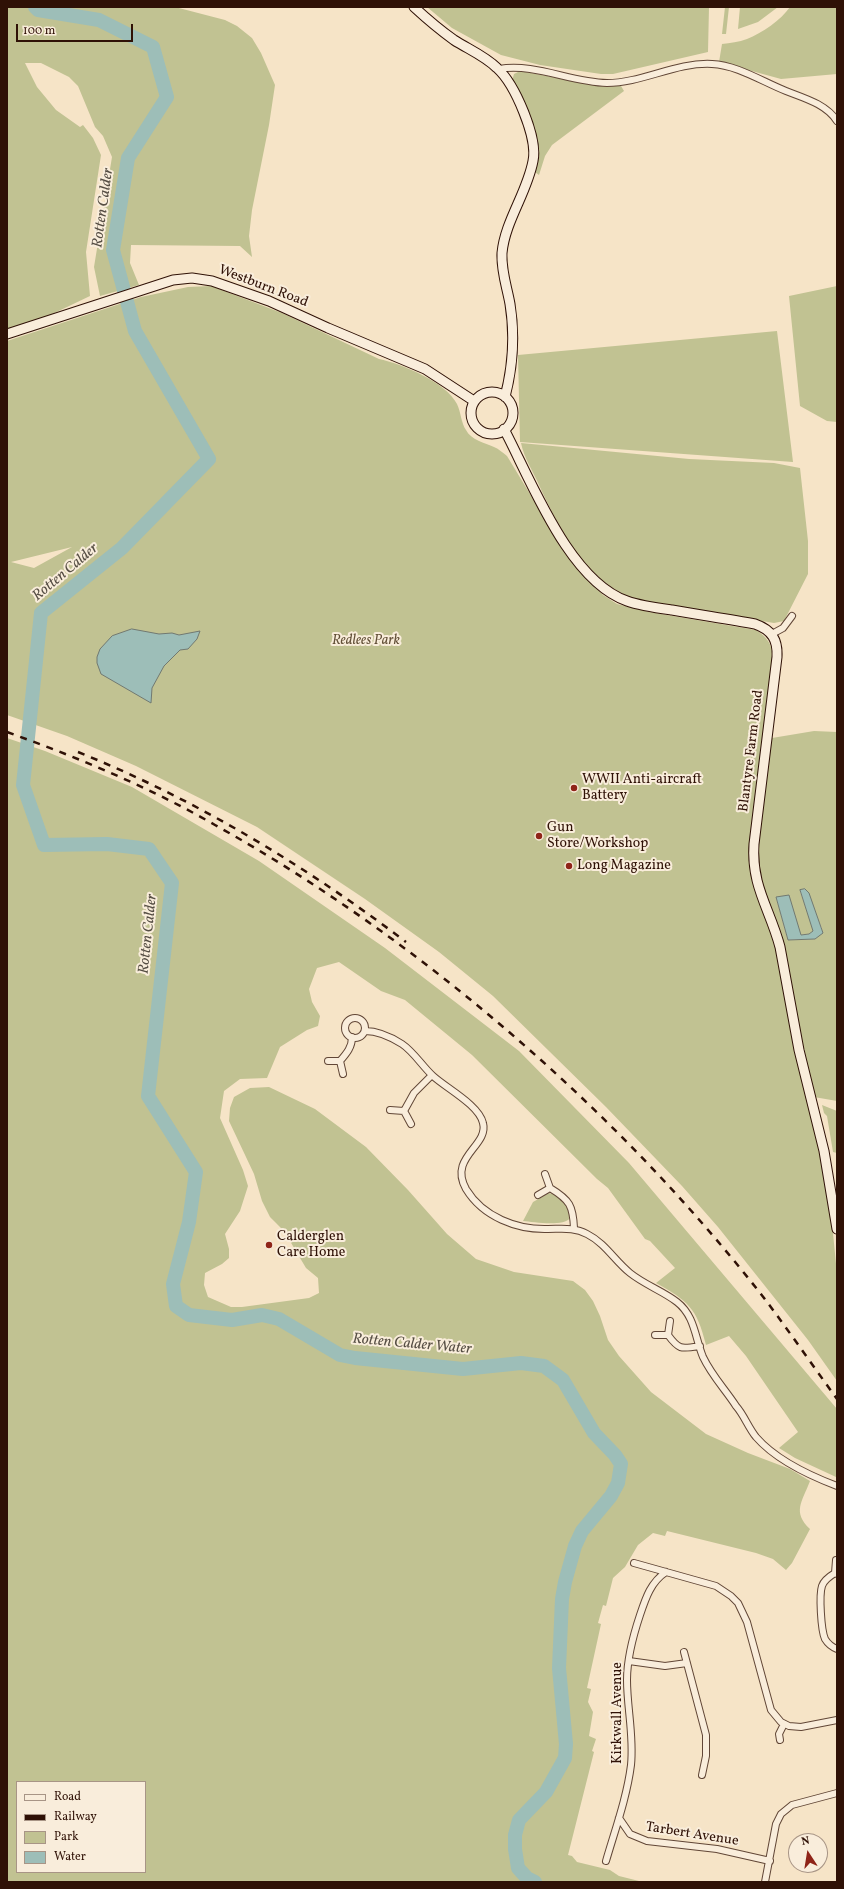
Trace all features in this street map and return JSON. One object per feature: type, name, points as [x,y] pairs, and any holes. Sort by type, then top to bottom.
[{"type":"main road","points":[[414,7],[453,39],[491,62],[499,69],[508,82],[527,118],[534,146],[534,160],[529,177],[503,246],[503,269],[511,311],[513,348],[510,378],[505,397]]},
{"type":"main road","name":"Westburn Road","points":[[7,334],[152,286],[173,280],[192,278],[220,284],[269,302],[426,369],[474,401]]},
{"type":"main road","points":[[492,392],[505,397],[510,402],[512,415],[511,421],[504,429],[496,433],[489,433],[477,428],[471,415],[474,401],[479,396],[492,392]]},
{"type":"main road","points":[[504,429],[560,536],[581,565],[605,589],[621,599],[634,603],[756,624],[772,634]]},
{"type":"main road","name":"Blantyre Farm Road","points":[[772,634],[777,647],[777,657],[754,844],[755,873],[759,891],[776,931],[780,948],[800,1056],[826,1163],[837,1229]]},
{"type":"street","points":[[499,69],[515,66],[606,83],[624,82],[695,65],[712,64],[735,70],[808,99],[832,114],[837,121]]},
{"type":"street","points":[[772,634],[783,628],[792,616]]},
{"type":"street","points":[[352,1037],[346,1029],[347,1023],[351,1019],[358,1018],[363,1022],[365,1031]]},
{"type":"street","points":[[352,1037],[361,1036],[365,1031]]},
{"type":"street","points":[[365,1031],[378,1032],[404,1046],[432,1075],[466,1101],[479,1114],[484,1123],[480,1138],[462,1168],[462,1179],[474,1200],[496,1216],[513,1225],[531,1229],[574,1228],[597,1240],[629,1272],[678,1303],[694,1325],[700,1346],[710,1371],[736,1405],[756,1437],[776,1455],[791,1465],[837,1486]]},
{"type":"street","points":[[340,1061],[350,1048],[352,1037]]},
{"type":"street","points":[[328,1061],[340,1061]]},
{"type":"street","points":[[340,1061],[343,1074]]},
{"type":"street","points":[[404,1111],[414,1093],[432,1075]]},
{"type":"street","points":[[390,1110],[404,1111]]},
{"type":"street","points":[[404,1111],[411,1124]]},
{"type":"street","points":[[545,1174],[550,1188],[561,1195],[569,1203],[574,1213],[574,1228]]},
{"type":"street","points":[[538,1195],[550,1188]]},
{"type":"street","points":[[670,1322],[668,1335],[677,1347],[684,1349],[700,1346]]},
{"type":"street","points":[[655,1335],[668,1335]]},
{"type":"street","points":[[836,1560],[836,1574],[825,1580],[820,1592],[825,1639],[828,1644],[837,1649]]},
{"type":"street","points":[[634,1563],[716,1586],[731,1596],[738,1603],[747,1622],[771,1710],[784,1724],[793,1727],[806,1727],[837,1720]]},
{"type":"street","name":"Kirkwall Avenue","points":[[606,1861],[619,1818],[631,1763],[631,1730],[627,1679],[632,1639],[647,1593],[655,1582],[666,1572]]},
{"type":"street","points":[[684,1652],[706,1735],[707,1746],[702,1775]]},
{"type":"street","points":[[629,1661],[665,1666],[686,1663]]},
{"type":"street","points":[[780,1740],[779,1734],[784,1724]]},
{"type":"street","points":[[765,1882],[776,1824],[784,1810],[792,1804],[837,1793]]},
{"type":"street","name":"Tarbert Avenue","points":[[619,1818],[630,1834],[647,1841],[717,1849],[770,1861]]},
{"type":"green space","points":[[7,7],[175,7],[225,20],[237,26],[252,38],[261,53],[275,85],[269,125],[252,210],[249,236],[252,257],[240,246],[131,245],[130,263],[139,285],[100,296],[94,267],[112,157],[103,136],[95,127],[78,86],[69,77],[41,63],[25,63],[37,87],[56,110],[80,127],[83,125],[93,138],[101,155],[86,252],[90,296],[46,317],[7,329]]},
{"type":"green space","points":[[427,7],[709,7],[708,52],[613,74],[601,74],[540,65],[501,55],[452,28]]},
{"type":"green space","points":[[725,7],[729,7],[726,34],[722,34]]},
{"type":"green space","points":[[740,7],[778,7],[758,22],[738,29]]},
{"type":"green space","points":[[790,7],[837,7],[837,74],[781,79],[719,62],[722,44],[744,40],[759,33],[771,26]]},
{"type":"green space","points":[[520,71],[589,84],[621,86],[624,91],[552,145],[545,156],[539,175],[535,172],[538,159],[538,147],[533,125],[524,103],[512,81],[514,74]]},
{"type":"green space","name":"Redlees Park","points":[[211,286],[282,313],[379,359],[399,365],[434,381],[451,396],[457,404],[464,427],[468,433],[478,441],[498,449],[507,456],[575,566],[603,595],[617,604],[649,612],[756,630],[768,641],[773,657],[751,868],[758,900],[777,952],[817,1140],[832,1223],[837,1274],[837,1381],[808,1340],[718,1227],[682,1186],[606,1107],[493,996],[439,952],[365,899],[257,827],[136,766],[67,736],[7,715],[7,341],[141,297],[188,287]],"holes":[[[72,547],[34,568],[11,562]]]},
{"type":"green space","points":[[837,286],[837,422],[827,421],[800,406],[789,296]]},
{"type":"green space","points":[[777,331],[793,462],[520,442],[518,355]]},
{"type":"green space","points":[[521,443],[689,459],[774,463],[800,468],[808,541],[808,574],[784,621],[774,623],[643,601],[624,594],[607,584],[592,571],[567,539],[524,454]]},
{"type":"green space","points":[[814,731],[837,732],[837,1101],[814,1097],[758,864],[758,840],[772,738]],"holes":[[[805,889],[822,929],[815,939],[788,940],[776,897],[801,935],[809,934],[814,931],[800,891]]]},
{"type":"green space","points":[[7,738],[45,751],[132,787],[259,861],[385,948],[519,1051],[629,1163],[837,1409],[836,1477],[795,1458],[779,1448],[798,1432],[746,1356],[729,1336],[706,1345],[699,1322],[690,1307],[676,1295],[656,1283],[675,1268],[650,1241],[645,1239],[608,1188],[597,1179],[472,1055],[405,1000],[381,991],[339,962],[317,968],[309,989],[312,1002],[320,1016],[318,1026],[307,1030],[280,1047],[267,1078],[240,1079],[224,1091],[220,1118],[243,1170],[248,1186],[240,1211],[225,1234],[229,1249],[229,1258],[222,1264],[205,1273],[204,1285],[208,1297],[231,1307],[242,1307],[309,1298],[319,1293],[318,1278],[306,1268],[284,1231],[270,1217],[262,1201],[254,1174],[229,1121],[230,1108],[234,1097],[250,1088],[269,1087],[315,1109],[366,1147],[408,1190],[447,1234],[476,1259],[514,1272],[573,1281],[585,1290],[593,1301],[600,1316],[608,1340],[619,1356],[651,1392],[706,1434],[748,1453],[790,1469],[810,1481],[800,1506],[800,1512],[801,1517],[810,1529],[792,1563],[786,1570],[773,1559],[756,1553],[667,1531],[665,1536],[653,1533],[638,1545],[625,1567],[613,1578],[606,1606],[603,1605],[598,1623],[601,1624],[587,1688],[591,1689],[588,1702],[593,1712],[589,1736],[596,1739],[592,1751],[594,1752],[568,1855],[572,1856],[577,1862],[610,1870],[619,1876],[643,1882],[7,1882]]},
{"type":"green space","points":[[822,1105],[837,1111],[837,1153],[833,1152],[827,1116],[824,1113]]},
{"type":"green space","points":[[549,1193],[557,1196],[564,1202],[568,1209],[570,1218],[567,1221],[555,1223],[523,1221],[533,1202]]},
{"type":"water","points":[[132,629],[159,634],[172,633],[179,635],[200,631],[197,639],[188,649],[180,650],[164,666],[152,688],[151,703],[101,674],[97,663],[97,657],[100,649],[112,636]]},
{"type":"water","points":[[805,889],[809,893],[823,933],[815,939],[788,940],[776,897],[789,895],[801,935],[809,934],[813,931],[800,890]]},
{"type":"waterway","name":"Rotten Calder","points":[[35,7],[38,10],[99,20],[153,47],[167,97],[128,158],[113,250],[135,331],[209,459],[122,548],[41,613],[23,785],[44,845],[107,844],[149,849],[172,883],[148,1096],[196,1172],[189,1222],[173,1284],[176,1306],[189,1315],[232,1320],[262,1315],[279,1319],[340,1355],[355,1358],[463,1369],[521,1363],[544,1366],[563,1380],[594,1433],[615,1455],[621,1464],[618,1483],[611,1496],[582,1531],[575,1546],[565,1582],[562,1599],[559,1668],[566,1744],[565,1758],[546,1792],[519,1820],[515,1835],[515,1849],[518,1868],[527,1878],[535,1882]]},
{"type":"railway","points":[[7,732],[61,752],[113,774],[165,798],[215,825],[292,871],[367,921],[441,976],[512,1035],[581,1097],[646,1162],[707,1229],[764,1298],[837,1399]]},
{"type":"railway","points":[[78,752],[165,791],[248,836],[329,887],[406,942]]},
{"type":"place","name":"WWII Anti-aircraft Battery","points":[[574,788]]},
{"type":"place","name":"Gun Store/Workshop","points":[[539,836]]},
{"type":"place","name":"Long Magazine","points":[[569,866]]},
{"type":"place","name":"Calderglen Care Home","points":[[269,1245]]},
{"type":"water label","name":"Rotten Calder Water","points":[[412,1345]]}]
